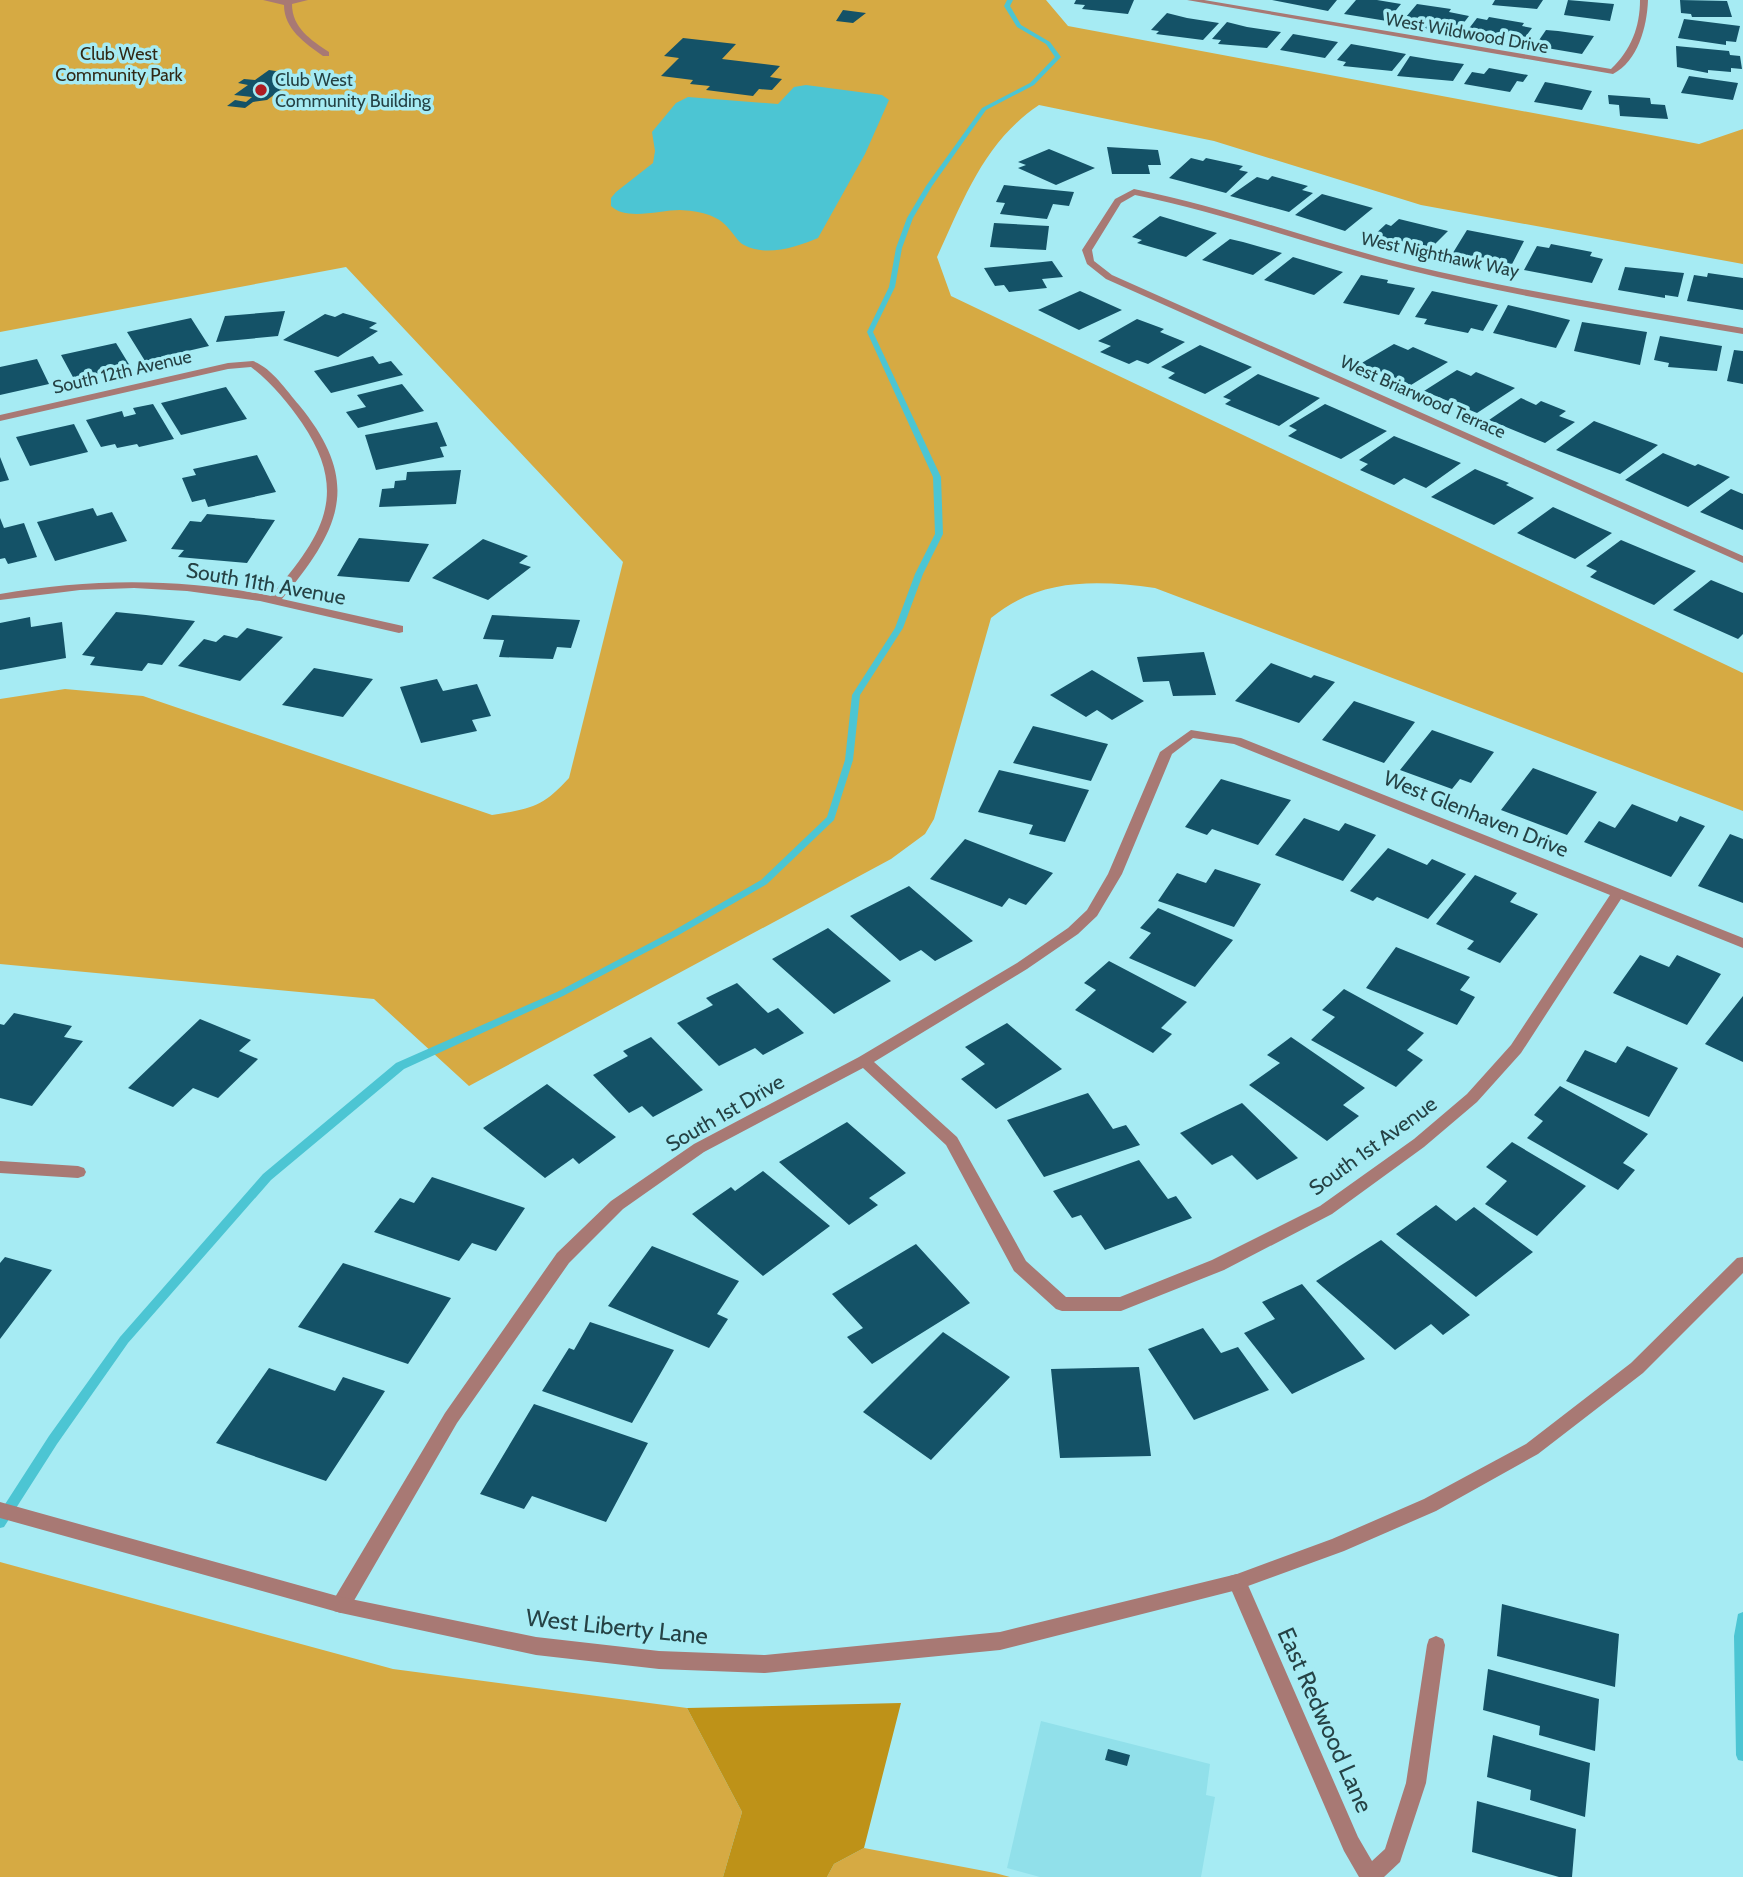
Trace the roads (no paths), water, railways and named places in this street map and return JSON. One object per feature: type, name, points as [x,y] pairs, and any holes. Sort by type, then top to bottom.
[{"type":"street","points":[[267,0],[288,3],[304,0]]},
{"type":"street","name":"West Wildwood Drive","points":[[1191,0],[1613,72],[1634,46],[1643,21],[1644,0]]},
{"type":"street","points":[[288,3],[287,12],[298,33],[326,54]]},
{"type":"street","name":"West Nighthawk Way","points":[[1090,262],[1087,250],[1095,236],[1118,201],[1134,192],[1172,199],[1365,256],[1609,307],[1743,331]]},
{"type":"street","name":"West Briarwood Terrace","points":[[1090,262],[1108,277],[1743,560]]},
{"type":"street","name":"South 12th Avenue","points":[[0,418],[228,366],[253,363],[268,374],[316,432],[334,476],[333,504],[326,528],[313,554],[273,601]]},
{"type":"street","name":"South 11th Avenue","points":[[0,597],[35,590],[118,583],[216,590],[399,629]]},
{"type":"street","name":"West Glenhaven Drive","points":[[1191,734],[1237,741],[1743,943]]},
{"type":"street","name":"South 1st Drive","points":[[341,1605],[452,1418],[563,1258],[617,1205],[699,1148],[864,1061],[1023,966],[1073,931],[1092,913],[1115,874],[1166,752],[1191,734]]},
{"type":"street","name":"South 1st Avenue","points":[[864,1061],[952,1141],[1020,1266],[1062,1304],[1121,1304],[1218,1265],[1326,1210],[1419,1143],[1472,1098],[1516,1049],[1618,893]]},
{"type":"street","points":[[0,1167],[78,1172]]},
{"type":"street","name":"West Liberty Lane","points":[[0,1510],[341,1605],[536,1646],[659,1660],[765,1664],[1000,1641],[1237,1582],[1338,1545],[1430,1505],[1532,1448],[1637,1368],[1743,1263]]},
{"type":"street","name":"East Redwood Lane","points":[[1237,1582],[1351,1844],[1370,1877]]},
{"type":"street","points":[[1370,1877],[1393,1855],[1416,1783],[1436,1645]]},
{"type":"waterway","points":[[0,1523],[53,1440],[124,1340],[267,1177],[400,1066],[560,994],[674,934],[764,882],[831,818],[849,760],[856,695],[899,628],[919,574],[939,534],[937,477],[870,332],[892,287],[899,248],[910,218],[929,186],[984,109],[1032,84],[1058,57],[1048,43],[1019,26],[1007,6],[1010,0]]},
{"type":"waterway","points":[[1743,1618],[1740,1636],[1743,1755]]},
{"type":"place","name":"Club West Community Building","points":[[261,90]]},
{"type":"park label","name":"Club West Community Park","points":[[119,64]]}]
